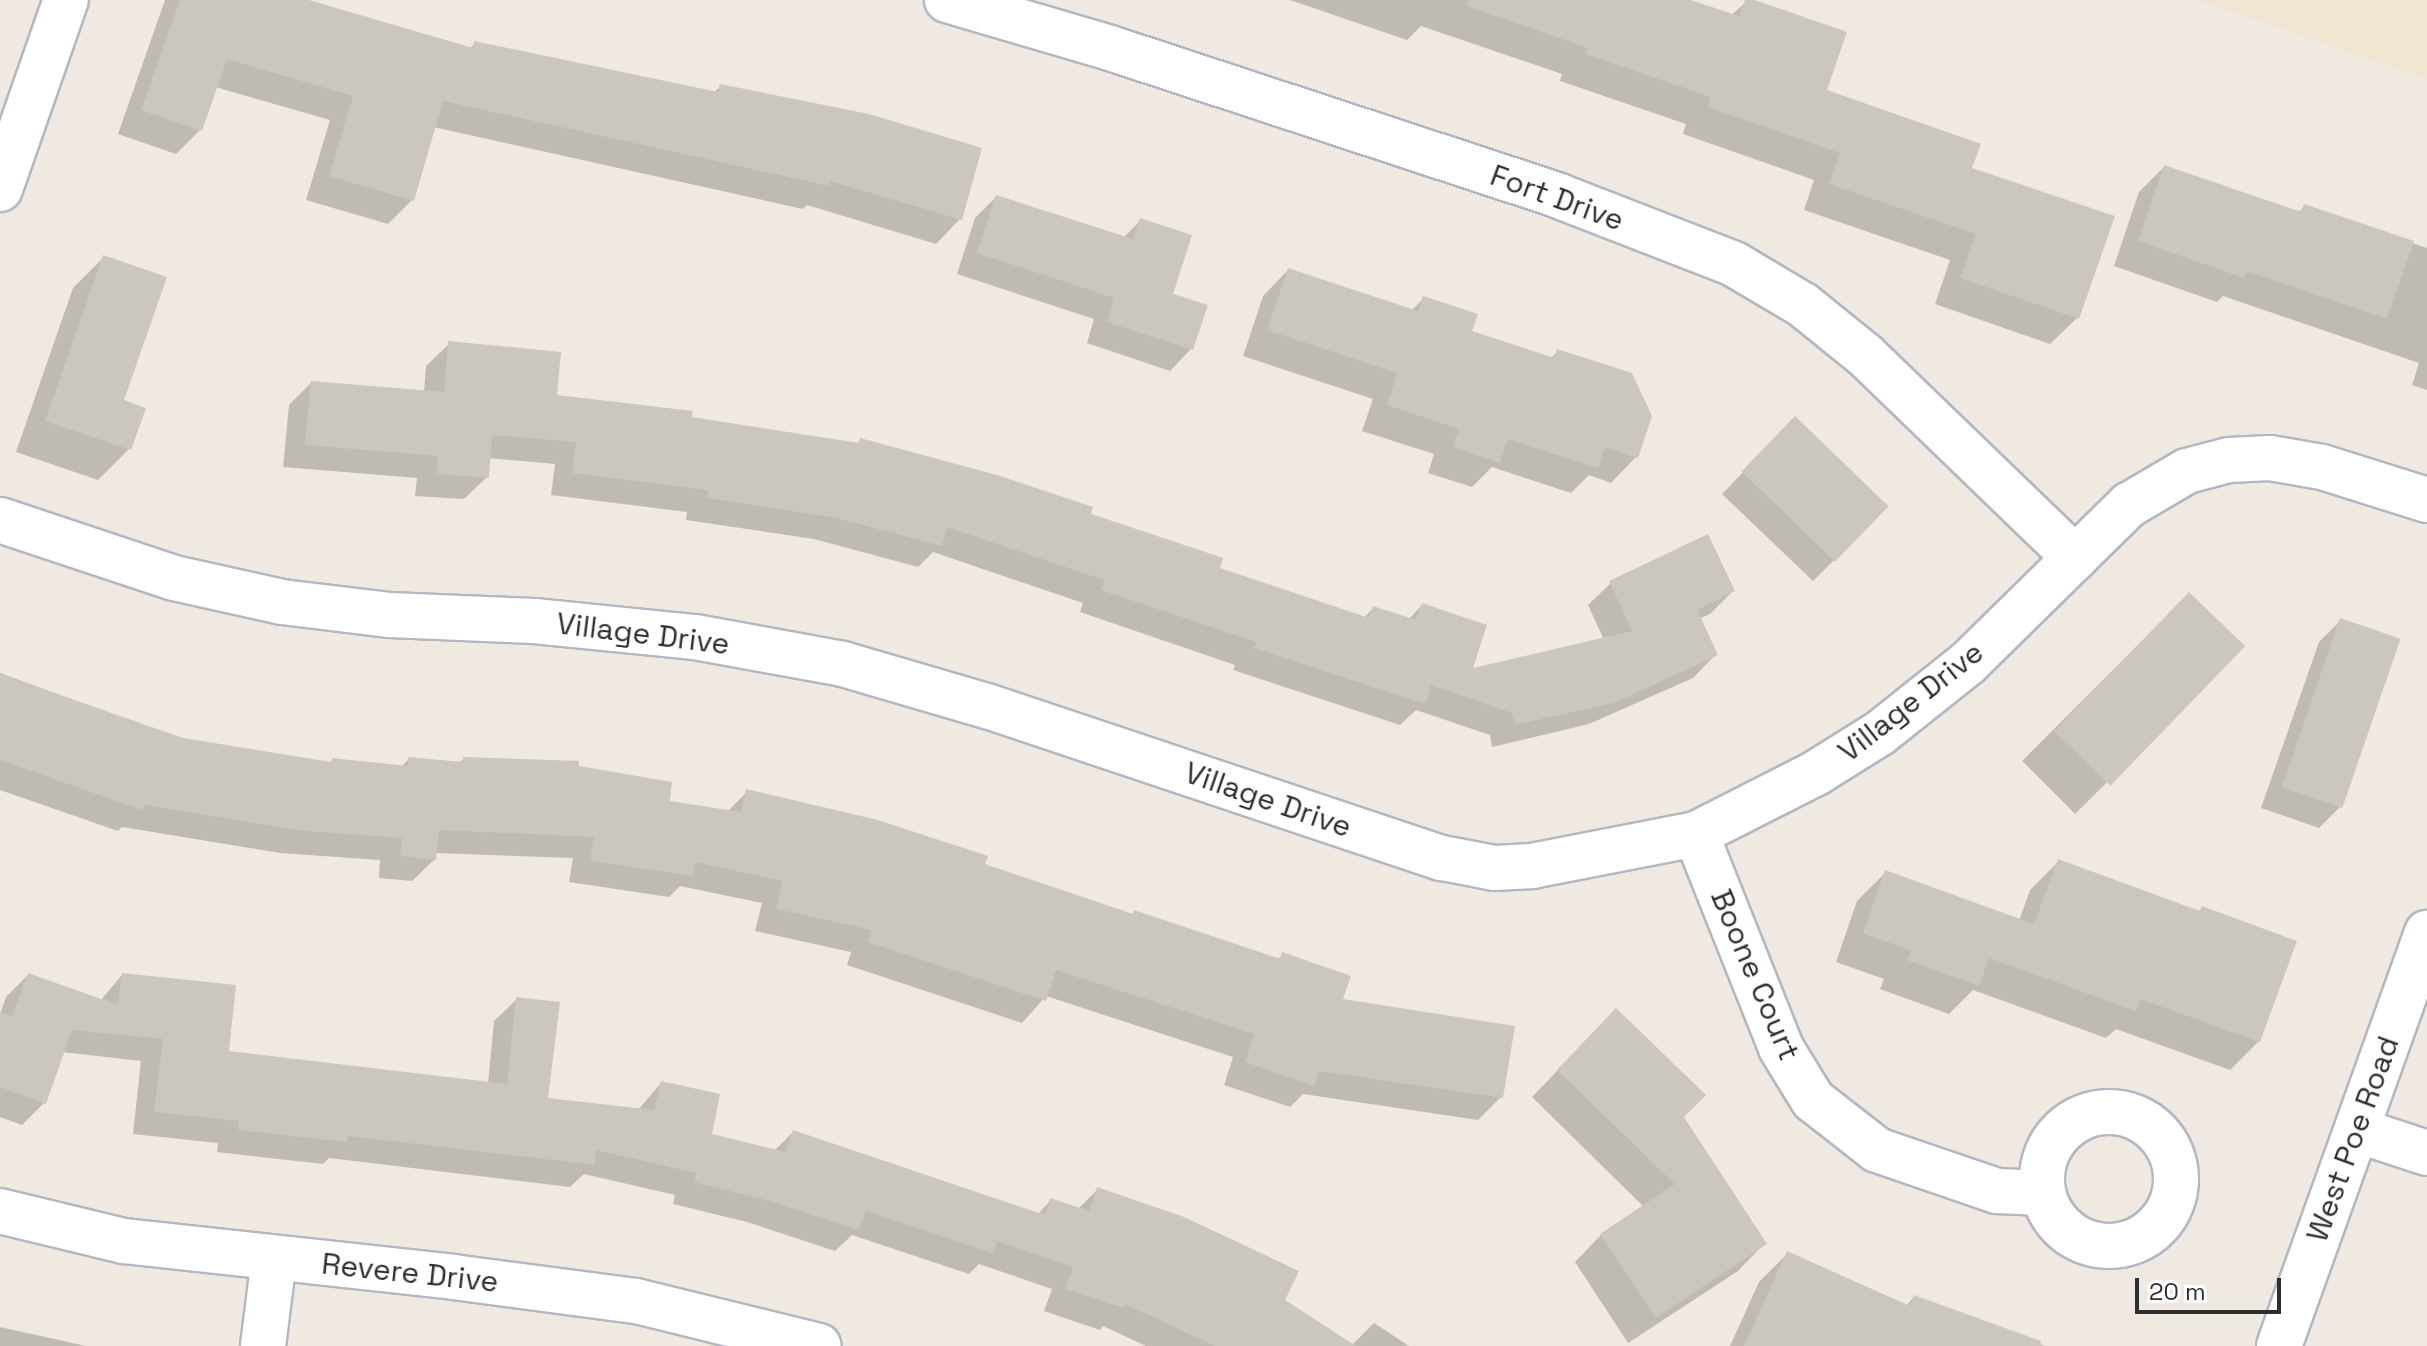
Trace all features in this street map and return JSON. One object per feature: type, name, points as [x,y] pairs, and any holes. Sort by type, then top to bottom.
[{"type":"street","points":[[0,189],[66,0]]},
{"type":"street","name":"Fort Drive","points":[[947,0],[1110,48],[1544,191],[1734,264],[1803,305],[1865,355],[2075,558]]},
{"type":"street","name":"Village Drive","points":[[0,520],[174,578],[282,602],[390,615],[534,621],[695,637],[843,664],[987,706],[1442,858],[1495,868],[1532,866],[1696,834],[1816,773],[1880,733],[1968,663],[2129,505],[2187,471],[2229,460],[2270,458],[2322,467],[2427,500]]},
{"type":"street","name":"Boone Court","points":[[1696,834],[1781,1048],[1813,1100],[1877,1150],[1997,1191],[2043,1193]]},
{"type":"street","name":"West Poe Road","points":[[2279,1346],[2427,933]]},
{"type":"street","points":[[2357,1130],[2427,1153]]},
{"type":"street","name":"Revere Drive","points":[[0,1211],[124,1241],[453,1277],[636,1301],[819,1346]]},
{"type":"street","points":[[263,1346],[274,1259]]},
{"type":"shaded area","points":[[2197,0],[2427,0],[2427,79]]},
{"type":"building","points":[[180,0],[309,0],[473,48],[474,41],[718,92],[720,84],[869,114],[982,148],[962,220],[830,181],[829,186],[443,101],[414,201],[329,176],[353,96],[227,59],[202,131],[141,110]]},
{"type":"building","points":[[1468,0],[1691,0],[1739,16],[1745,0],[1755,0],[1847,32],[1827,90],[1981,144],[1972,168],[2115,216],[2079,319],[1960,278],[1976,234],[1829,184],[1840,153],[1708,107],[1711,97],[1585,54],[1588,48],[1467,6]]},
{"type":"building","points":[[2164,165],[2301,212],[2304,204],[2414,241],[2387,319],[2247,271],[2244,278],[2138,241]]},
{"type":"building","points":[[996,195],[1133,239],[1140,218],[1192,235],[1173,294],[1208,305],[1193,350],[1107,322],[1114,298],[977,253]]},
{"type":"building","points":[[103,255],[167,277],[124,400],[146,408],[131,450],[45,421]]},
{"type":"building","points":[[1288,268],[1418,311],[1423,296],[1478,314],[1472,331],[1554,358],[1557,349],[1632,373],[1652,416],[1638,458],[1605,447],[1598,468],[1508,439],[1500,463],[1453,447],[1459,429],[1387,405],[1397,373],[1267,330]]},
{"type":"building","points":[[448,341],[561,352],[557,395],[693,411],[692,417],[859,443],[860,438],[997,475],[1093,507],[1091,514],[1223,558],[1220,568],[1369,618],[1373,606],[1416,620],[1422,603],[1487,625],[1473,668],[1632,631],[1609,581],[1708,534],[1735,591],[1697,610],[1718,655],[1614,703],[1515,725],[1512,713],[1431,685],[1425,704],[1254,648],[1256,642],[1101,590],[1104,580],[947,527],[942,546],[837,518],[707,498],[708,490],[572,473],[576,442],[492,435],[489,478],[437,474],[438,456],[305,445],[311,381],[444,392]]},
{"type":"building","points":[[1795,416],[1889,506],[1835,562],[1742,471]]},
{"type":"building","points":[[2189,592],[2245,646],[2110,786],[2054,732]]},
{"type":"building","points":[[2340,618],[2401,639],[2342,808],[2282,787]]},
{"type":"building","points":[[0,674],[183,738],[331,762],[332,758],[408,766],[408,757],[463,762],[463,757],[579,761],[579,766],[672,782],[670,801],[741,812],[746,789],[878,820],[988,856],[985,864],[1133,914],[1134,910],[1280,959],[1282,952],[1351,976],[1343,999],[1515,1026],[1503,1098],[1319,1071],[1314,1086],[1245,1062],[1254,1034],[1056,970],[1046,1001],[868,942],[872,930],[776,909],[783,881],[695,862],[693,876],[590,861],[594,837],[439,830],[436,860],[400,856],[402,838],[304,831],[144,805],[142,810],[0,760]]},
{"type":"building","points":[[2058,859],[2200,911],[2202,906],[2297,941],[2260,1042],[2140,999],[2136,1011],[1989,958],[1979,986],[1907,960],[1911,951],[1863,933],[1885,870],[2034,924]]},
{"type":"building","points":[[28,973],[118,1005],[122,973],[236,985],[229,1051],[507,1084],[516,997],[560,1002],[548,1098],[654,1110],[661,1081],[720,1094],[712,1134],[786,1152],[793,1130],[1045,1215],[1050,1198],[1089,1211],[1097,1187],[1184,1217],[1299,1271],[1285,1300],[1356,1346],[1215,1346],[1125,1304],[1124,1308],[1065,1289],[1073,1267],[997,1241],[993,1253],[866,1211],[859,1230],[770,1201],[694,1182],[696,1173],[596,1150],[595,1165],[348,1136],[347,1142],[238,1130],[239,1121],[154,1112],[163,1039],[72,1030],[46,1104],[0,1087],[0,1012],[12,1016]]},
{"type":"building","points":[[1616,1008],[1706,1095],[1684,1117],[1767,1244],[1656,1318],[1600,1234],[1675,1184],[1557,1070]]},
{"type":"building","points":[[1787,1251],[1910,1306],[1914,1295],[2041,1341],[2040,1346],[1744,1346]]}]
